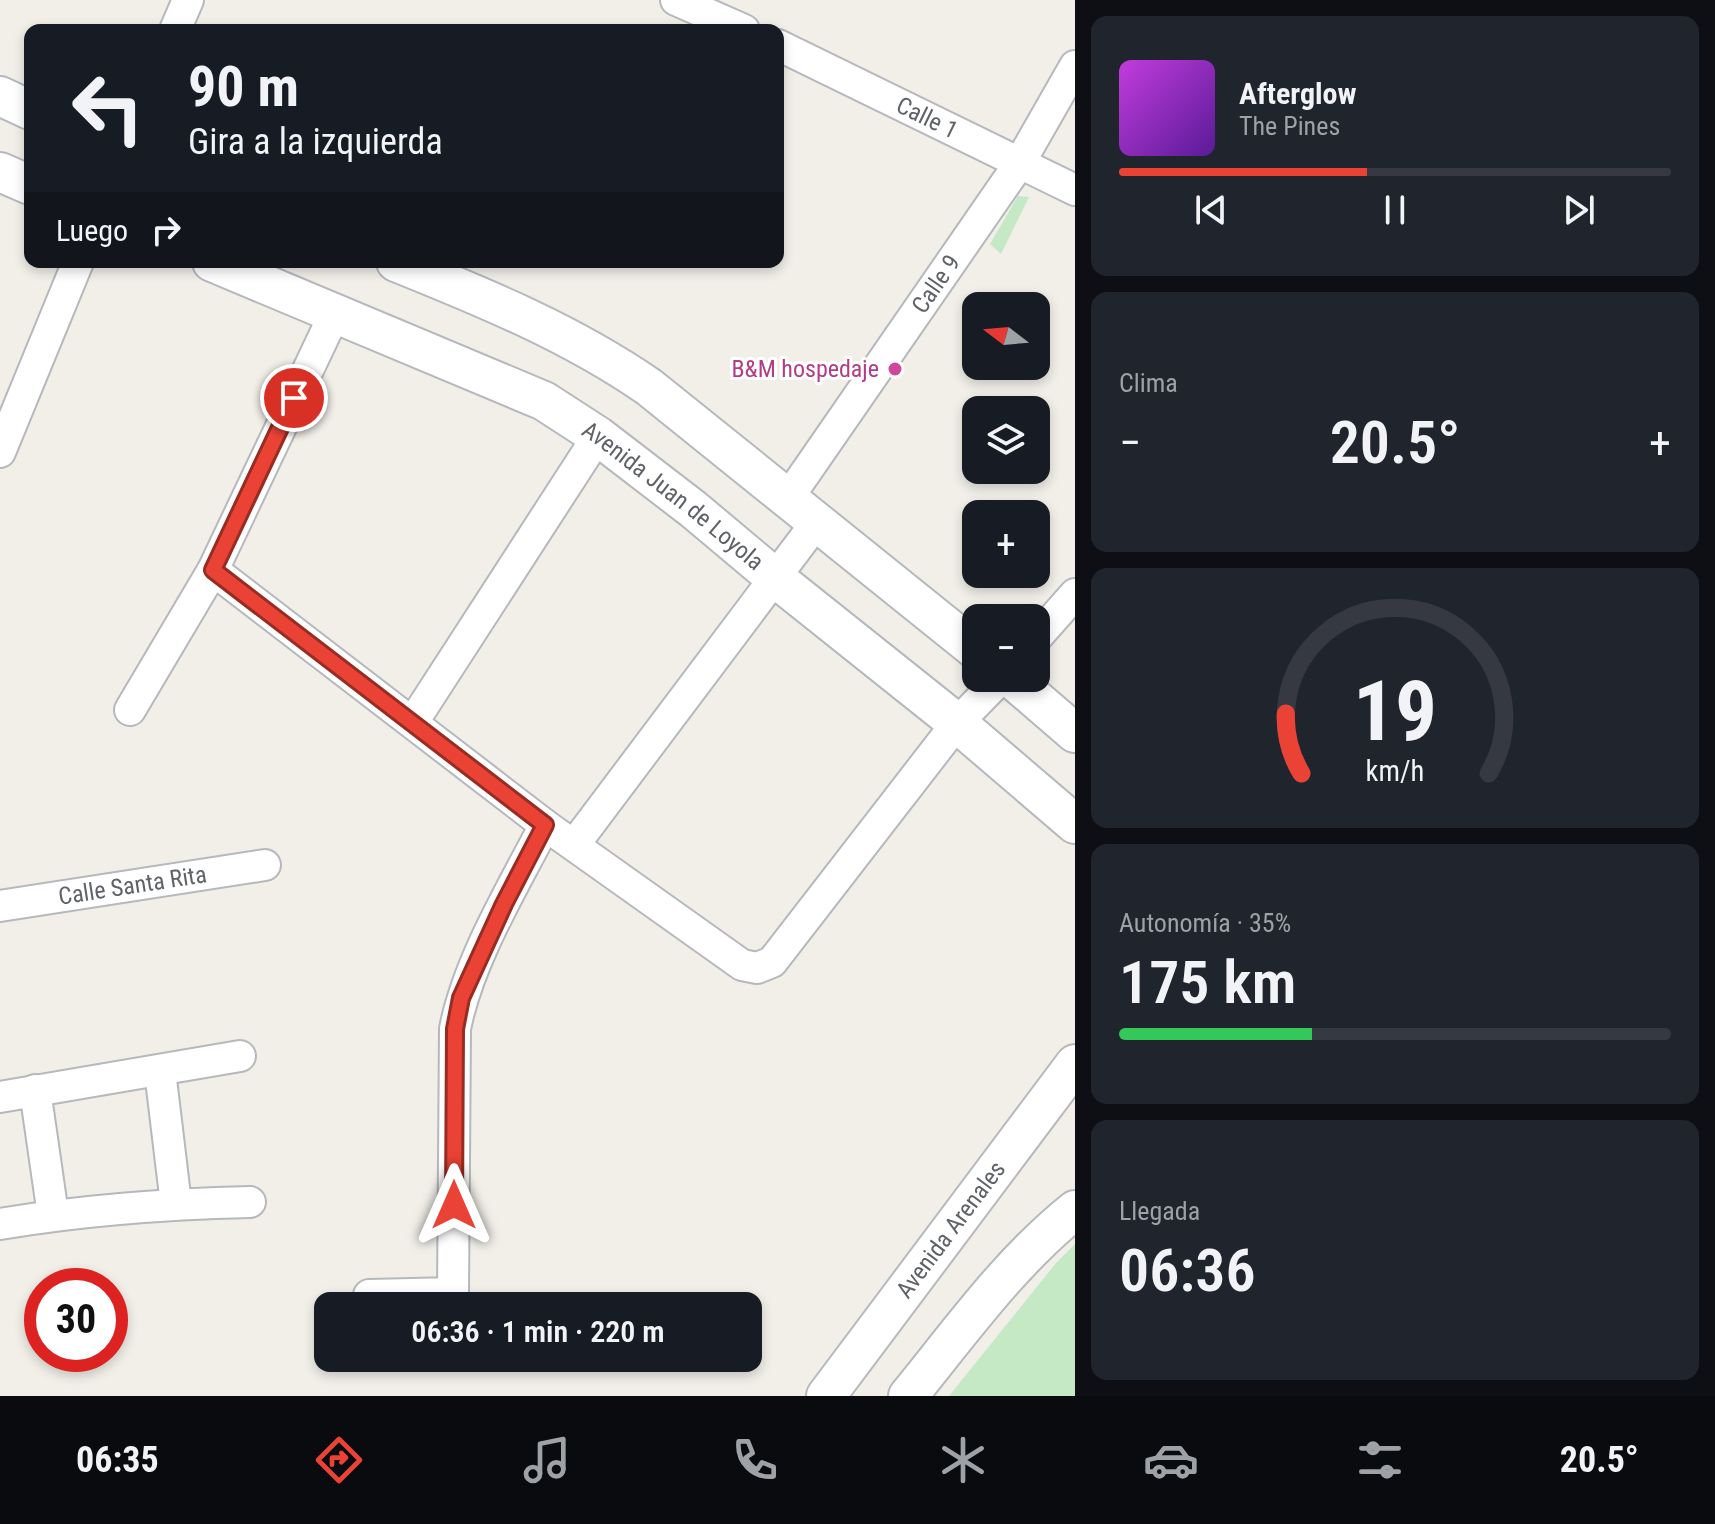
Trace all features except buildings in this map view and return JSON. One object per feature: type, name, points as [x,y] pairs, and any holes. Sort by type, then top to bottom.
[{"type":"street","points":[[178,24],[188,0]]},
{"type":"street","points":[[676,0],[730,24]]},
{"type":"street","name":"Calle 1","points":[[784,48],[1075,190]]},
{"type":"street","name":"Calle 9","points":[[788,498],[1019,164],[1075,66]]},
{"type":"street","points":[[0,96],[24,107]]},
{"type":"street","points":[[0,172],[24,182]]},
{"type":"street","points":[[0,452],[76,268]]},
{"type":"street","name":"Avenida Juan de Loyola","points":[[226,268],[544,401],[598,436],[957,723],[1075,824]]},
{"type":"street","points":[[410,268],[521,316],[610,360],[649,387],[962,639]]},
{"type":"street","points":[[130,710],[213,570],[335,313]]},
{"type":"street","points":[[413,722],[598,436]]},
{"type":"street","points":[[574,845],[816,523]]},
{"type":"street","points":[[213,570],[545,825],[742,965],[757,968],[772,962],[957,723],[987,692]]},
{"type":"street","points":[[1050,622],[1075,594]]},
{"type":"street","points":[[1027,692],[1075,733]]},
{"type":"street","points":[[453,1292],[455,1029],[461,998],[545,825]]},
{"type":"street","name":"Calle Santa Rita","points":[[0,906],[265,865]]},
{"type":"street","points":[[0,1097],[240,1056]]},
{"type":"street","name":"Avenida Arenales","points":[[826,1396],[1074,1068]]},
{"type":"street","points":[[160,1071],[176,1204]]},
{"type":"street","points":[[35,1090],[53,1215]]},
{"type":"street","points":[[0,1224],[53,1215],[176,1204],[250,1202]]},
{"type":"street","points":[[908,1396],[1010,1269],[1075,1210]]},
{"type":"green space","points":[[1018,196],[1029,197],[1001,254],[990,244]]},
{"type":"green space","points":[[1075,1244],[1075,1396],[949,1396],[1056,1263]]},
{"type":"place","name":"B&M hospedaje","points":[[895,369]]},
{"type":"route","points":[[294,398],[213,570],[545,825],[461,998],[455,1029],[454,1205]]}]
